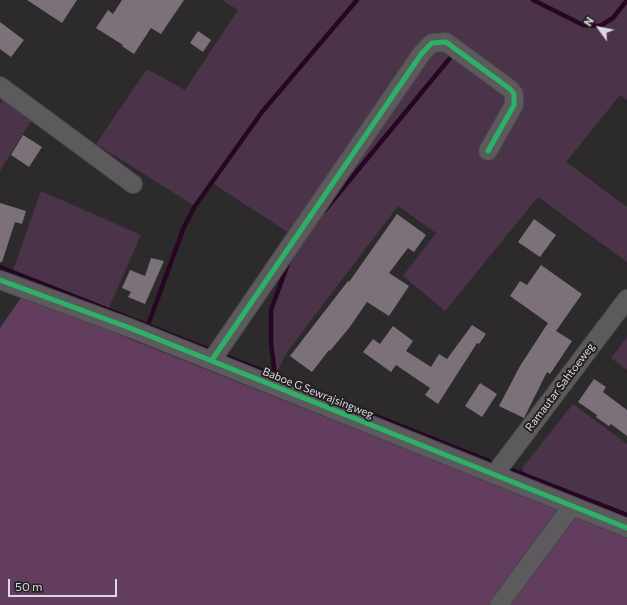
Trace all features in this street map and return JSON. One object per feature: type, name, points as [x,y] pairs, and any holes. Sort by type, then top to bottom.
[{"type":"street","points":[[212,360],[422,53],[432,43],[446,42],[510,89],[514,94],[514,105],[488,151]]},
{"type":"street","points":[[0,86],[133,184]]},
{"type":"street","name":"Baboe G Sewrajsingweg","points":[[0,280],[212,360],[627,528]]},
{"type":"street","name":"Ramautar Sahtoeweg","points":[[494,475],[627,299]]},
{"type":"street","points":[[499,605],[572,506]]},
{"type":"shaded area","points":[[222,0],[627,0],[627,100],[620,95],[566,162],[627,207],[627,262],[538,197],[445,311],[403,276],[436,233],[398,206],[287,352],[275,376],[271,343],[271,310],[294,247],[300,240],[212,183],[195,206],[96,144],[147,69],[185,90],[238,10]]},
{"type":"shaded area","points":[[6,97],[34,116],[0,171],[0,104]]},
{"type":"shaded area","points":[[41,191],[141,235],[106,314],[11,276]]},
{"type":"shaded area","points":[[23,295],[627,538],[627,605],[0,605],[0,328]]},
{"type":"shaded area","points":[[627,337],[627,370],[611,358]]},
{"type":"shaded area","points":[[573,404],[627,444],[627,521],[522,480],[523,467]]},
{"type":"building","points":[[27,0],[77,0],[62,23]]},
{"type":"building","points":[[122,0],[184,0],[161,34],[151,28],[134,54],[122,46],[123,45],[96,28],[108,10],[113,14]]},
{"type":"building","points":[[0,22],[24,40],[11,57],[0,49]]},
{"type":"building","points":[[198,31],[211,40],[203,52],[190,43]]},
{"type":"building","points":[[23,135],[42,147],[29,167],[11,155]]},
{"type":"building","points":[[0,203],[26,211],[22,224],[15,222],[2,262],[0,262]]},
{"type":"building","points":[[397,214],[426,235],[414,252],[408,248],[389,273],[409,286],[389,316],[367,302],[349,328],[312,372],[290,356],[348,281],[349,282]]},
{"type":"building","points":[[534,219],[556,235],[540,257],[518,242]]},
{"type":"building","points":[[151,258],[164,261],[145,304],[128,297],[131,292],[122,288],[130,270],[145,276]]},
{"type":"building","points":[[541,265],[582,294],[556,331],[572,341],[550,374],[547,372],[524,418],[499,406],[520,366],[548,323],[510,296],[520,281],[527,285]]},
{"type":"building","points":[[472,325],[486,334],[479,344],[477,343],[438,404],[425,395],[430,388],[396,365],[391,372],[363,352],[373,339],[380,344],[393,326],[413,341],[406,351],[431,367],[439,354],[447,359]]},
{"type":"building","points":[[594,379],[606,387],[603,392],[627,410],[627,436],[611,424],[609,426],[596,417],[597,415],[578,402]]},
{"type":"building","points":[[480,383],[497,394],[482,417],[465,406]]},
{"type":"waterway","points":[[148,325],[184,227],[195,206],[262,112],[357,0]]},
{"type":"waterway","points":[[533,0],[583,25],[600,26],[613,18],[627,0]]},
{"type":"waterway","points":[[325,210],[450,58]]},
{"type":"waterway","points":[[275,376],[271,343],[271,310],[289,261]]},
{"type":"waterway","points":[[0,267],[210,350]]},
{"type":"waterway","points":[[223,355],[489,461]]},
{"type":"waterway","points":[[512,470],[627,515]]},
{"type":"cycle path","points":[[212,360],[422,53],[432,43],[446,42],[510,89],[514,94],[514,105],[488,151]]},
{"type":"cycle path","points":[[0,280],[130,328],[627,528]]}]
